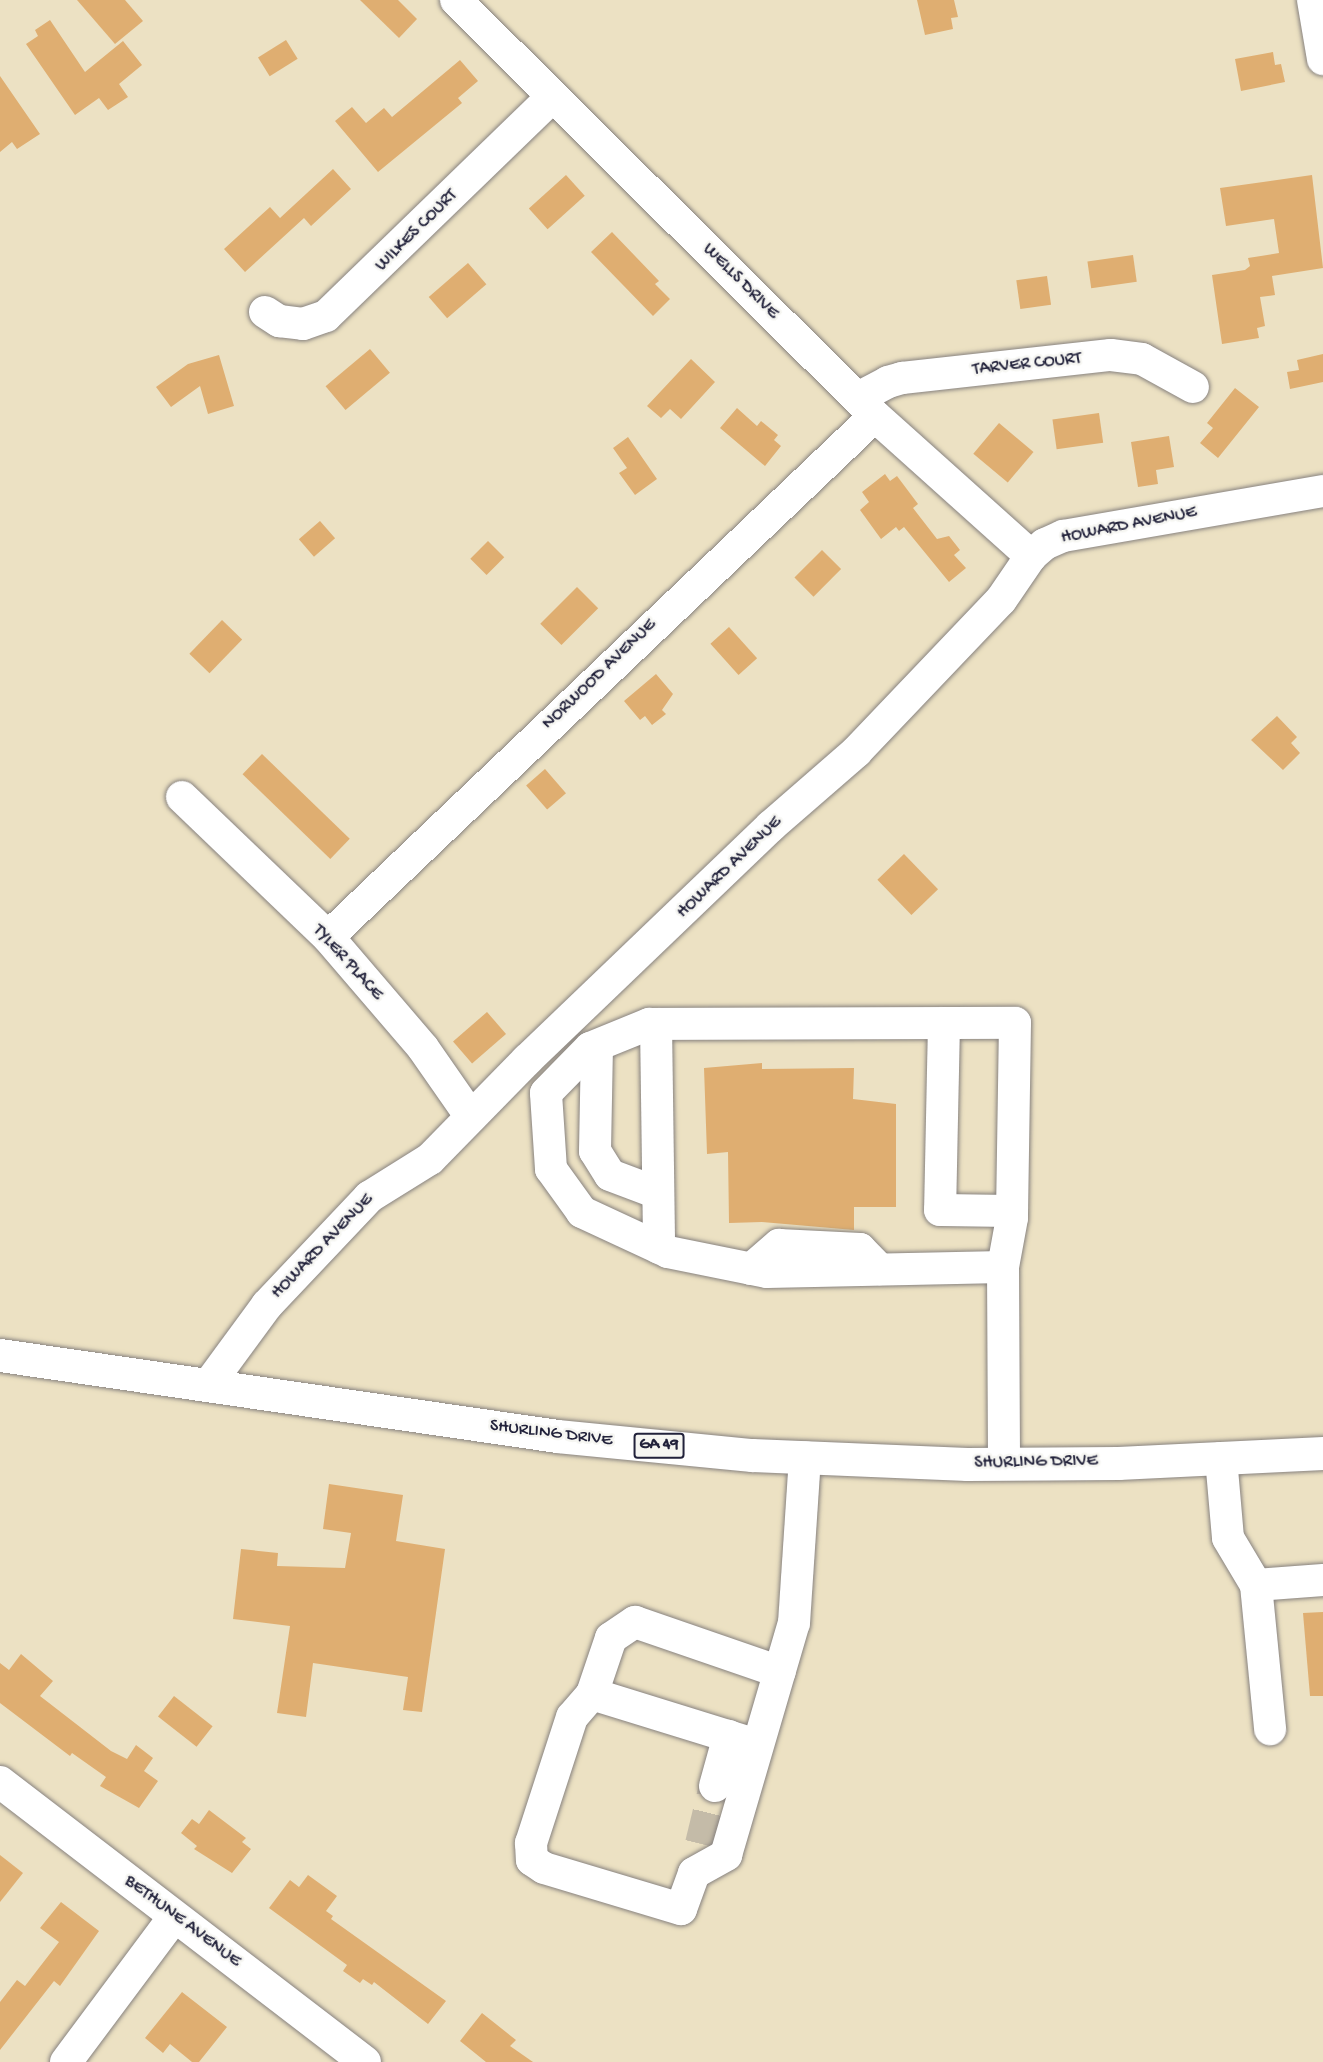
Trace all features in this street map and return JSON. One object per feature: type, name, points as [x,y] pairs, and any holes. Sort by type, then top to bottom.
[{"type":"main road","name":"SHURLING DRIVE","points":[[0,1355],[557,1436],[805,1458],[1004,1464],[1323,1453]]},
{"type":"street","name":"WELLS DRIVE","points":[[456,0],[552,98],[866,407],[1031,556]]},
{"type":"street","points":[[1313,0],[1323,58]]},
{"type":"street","name":"WILKES COURT","points":[[265,312],[279,321],[303,324],[326,316],[364,284],[552,98]]},
{"type":"street","name":"TARVER COURT","points":[[866,407],[888,382],[902,378],[1111,355],[1142,359],[1193,387]]},
{"type":"street","name":"NORWOOD AVENUE","points":[[328,936],[866,407]]},
{"type":"street","name":"HOWARD AVENUE","points":[[209,1384],[267,1305],[369,1197],[429,1159],[496,1091],[771,826],[856,752],[1000,600],[1031,556],[1045,544],[1063,536],[1323,491]]},
{"type":"street","name":"TYLER PLACE","points":[[182,797],[328,936],[423,1048],[471,1117]]},
{"type":"street","points":[[944,1023],[940,1209],[1012,1211]]},
{"type":"street","points":[[496,1091],[546,1093],[597,1046],[656,1024],[1015,1023],[1012,1211],[1003,1267],[1004,1464]]},
{"type":"street","points":[[656,1024],[659,1248]]},
{"type":"street","points":[[597,1046],[595,1151],[610,1175],[658,1193]]},
{"type":"street","points":[[546,1093],[551,1168],[582,1212],[659,1248],[751,1269],[880,1270],[1003,1267]]},
{"type":"street","points":[[715,1786],[743,1741],[780,1672],[794,1623],[805,1458]]},
{"type":"street","points":[[1221,1458],[1228,1538],[1256,1585],[1270,1729]]},
{"type":"street","points":[[1256,1585],[1323,1580]]},
{"type":"street","points":[[743,1741],[726,1855],[697,1859],[681,1909],[544,1868],[532,1860],[531,1843],[572,1717],[592,1694],[610,1638],[635,1622],[780,1672]]},
{"type":"street","points":[[592,1694],[743,1741]]},
{"type":"street","name":"BETHUNE AVENUE","points":[[0,1782],[365,2062]]},
{"type":"street","points":[[66,2062],[174,1917]]},
{"type":"building","points":[[77,0],[125,0],[143,21],[115,44]]},
{"type":"building","points":[[360,0],[398,0],[417,19],[399,38]]},
{"type":"building","points":[[917,0],[954,0],[958,17],[951,18],[953,29],[925,35]]},
{"type":"building","points":[[50,20],[85,72],[123,41],[142,65],[119,84],[128,97],[108,110],[99,98],[75,115],[26,44],[38,36],[35,30]]},
{"type":"building","points":[[286,40],[298,59],[270,76],[258,57]]},
{"type":"building","points":[[1273,52],[1275,65],[1281,64],[1285,82],[1241,91],[1235,59]]},
{"type":"building","points":[[460,60],[478,81],[458,98],[462,103],[378,172],[335,121],[352,107],[366,123],[384,108],[392,117]]},
{"type":"building","points":[[0,76],[40,134],[17,149],[12,142],[0,152]]},
{"type":"building","points":[[333,169],[351,189],[311,226],[304,218],[245,272],[224,249],[270,207],[280,218]]},
{"type":"building","points":[[566,175],[585,196],[548,229],[529,208]]},
{"type":"building","points":[[1312,175],[1323,268],[1272,276],[1275,295],[1260,297],[1265,326],[1257,328],[1259,338],[1222,344],[1212,275],[1245,270],[1250,266],[1248,258],[1279,253],[1274,219],[1226,226],[1220,188]]},
{"type":"building","points":[[612,232],[659,281],[655,284],[670,299],[653,316],[591,252]]},
{"type":"building","points":[[1133,255],[1137,282],[1091,288],[1087,261]]},
{"type":"building","points":[[468,263],[486,284],[447,318],[429,297]]},
{"type":"building","points":[[1047,276],[1051,305],[1020,309],[1016,280]]},
{"type":"building","points":[[370,349],[390,373],[345,410],[326,386]]},
{"type":"building","points":[[1323,354],[1323,382],[1290,389],[1287,372],[1299,370],[1297,360]]},
{"type":"building","points":[[219,355],[234,406],[208,414],[200,386],[171,407],[156,387],[188,364]]},
{"type":"building","points":[[691,359],[715,382],[681,419],[670,409],[661,418],[647,406]]},
{"type":"building","points":[[1235,388],[1259,407],[1218,458],[1200,443],[1213,428],[1207,423]]},
{"type":"building","points":[[737,408],[757,426],[761,421],[778,435],[774,440],[781,446],[765,466],[720,428]]},
{"type":"building","points":[[1099,413],[1103,443],[1057,449],[1052,420]]},
{"type":"building","points":[[999,423],[1033,452],[1008,483],[973,454]]},
{"type":"building","points":[[1169,436],[1174,467],[1156,470],[1158,484],[1138,487],[1131,442]]},
{"type":"building","points":[[628,437],[657,479],[635,495],[619,473],[627,468],[613,448]]},
{"type":"building","points":[[885,474],[890,481],[897,476],[918,504],[913,508],[937,539],[949,536],[960,550],[954,555],[966,568],[949,582],[904,527],[899,531],[896,527],[881,539],[860,510],[869,502],[862,492]]},
{"type":"building","points":[[320,521],[335,538],[314,557],[299,539]]},
{"type":"building","points":[[488,541],[504,557],[487,575],[470,559]]},
{"type":"building","points":[[822,550],[841,569],[814,597],[794,578]]},
{"type":"building","points":[[577,587],[598,608],[561,645],[540,624]]},
{"type":"building","points":[[222,620],[242,639],[209,673],[189,654]]},
{"type":"building","points":[[729,627],[757,658],[739,675],[710,644]]},
{"type":"building","points":[[656,674],[673,694],[662,710],[666,714],[652,725],[645,716],[640,720],[624,701]]},
{"type":"building","points":[[1277,716],[1297,737],[1291,743],[1300,753],[1283,770],[1251,740]]},
{"type":"building","points":[[262,754],[350,839],[330,859],[243,774]]},
{"type":"building","points":[[545,769],[566,793],[547,810],[526,785]]},
{"type":"building","points":[[904,854],[938,889],[911,915],[877,880]]},
{"type":"building","points":[[487,1012],[506,1034],[472,1063],[453,1042]]},
{"type":"building","points":[[762,1063],[762,1069],[854,1068],[853,1099],[896,1104],[896,1207],[854,1207],[854,1230],[762,1222],[729,1223],[728,1152],[707,1154],[704,1068]]},
{"type":"building","points":[[329,1484],[403,1495],[396,1541],[445,1549],[422,1712],[403,1710],[408,1677],[313,1663],[306,1717],[277,1713],[290,1626],[233,1619],[241,1549],[278,1553],[277,1566],[345,1568],[351,1533],[323,1529]]},
{"type":"building","points":[[1323,1612],[1323,1696],[1310,1696],[1303,1613]]},
{"type":"building","points":[[21,1654],[53,1681],[40,1696],[111,1751],[127,1759],[136,1745],[153,1758],[144,1771],[158,1781],[139,1808],[100,1786],[106,1777],[72,1753],[70,1756],[0,1703],[0,1663],[9,1670]]},
{"type":"building","points":[[174,1696],[213,1726],[197,1747],[158,1716]]},
{"type":"building","points":[[209,1810],[246,1838],[242,1842],[251,1849],[232,1873],[194,1849],[197,1846],[181,1833],[192,1819],[199,1824]]},
{"type":"building","points":[[0,1855],[23,1873],[0,1902]]},
{"type":"building","points":[[308,1875],[337,1896],[326,1911],[333,1916],[331,1919],[446,2001],[428,2024],[374,1982],[372,1985],[363,1979],[360,1983],[343,1971],[347,1965],[269,1908],[290,1880],[299,1887]]},
{"type":"building","points":[[61,1902],[99,1931],[60,1986],[54,1981],[0,2050],[0,2002],[17,1980],[25,1986],[59,1942],[40,1928]]},
{"type":"building","points":[[182,1992],[227,2027],[199,2062],[192,2062],[170,2044],[163,2053],[145,2038]]},
{"type":"building","points":[[482,2013],[516,2040],[510,2046],[533,2062],[486,2062],[460,2041]]},
{"type":"tunnel","points":[[701,1844],[715,1786]]}]
